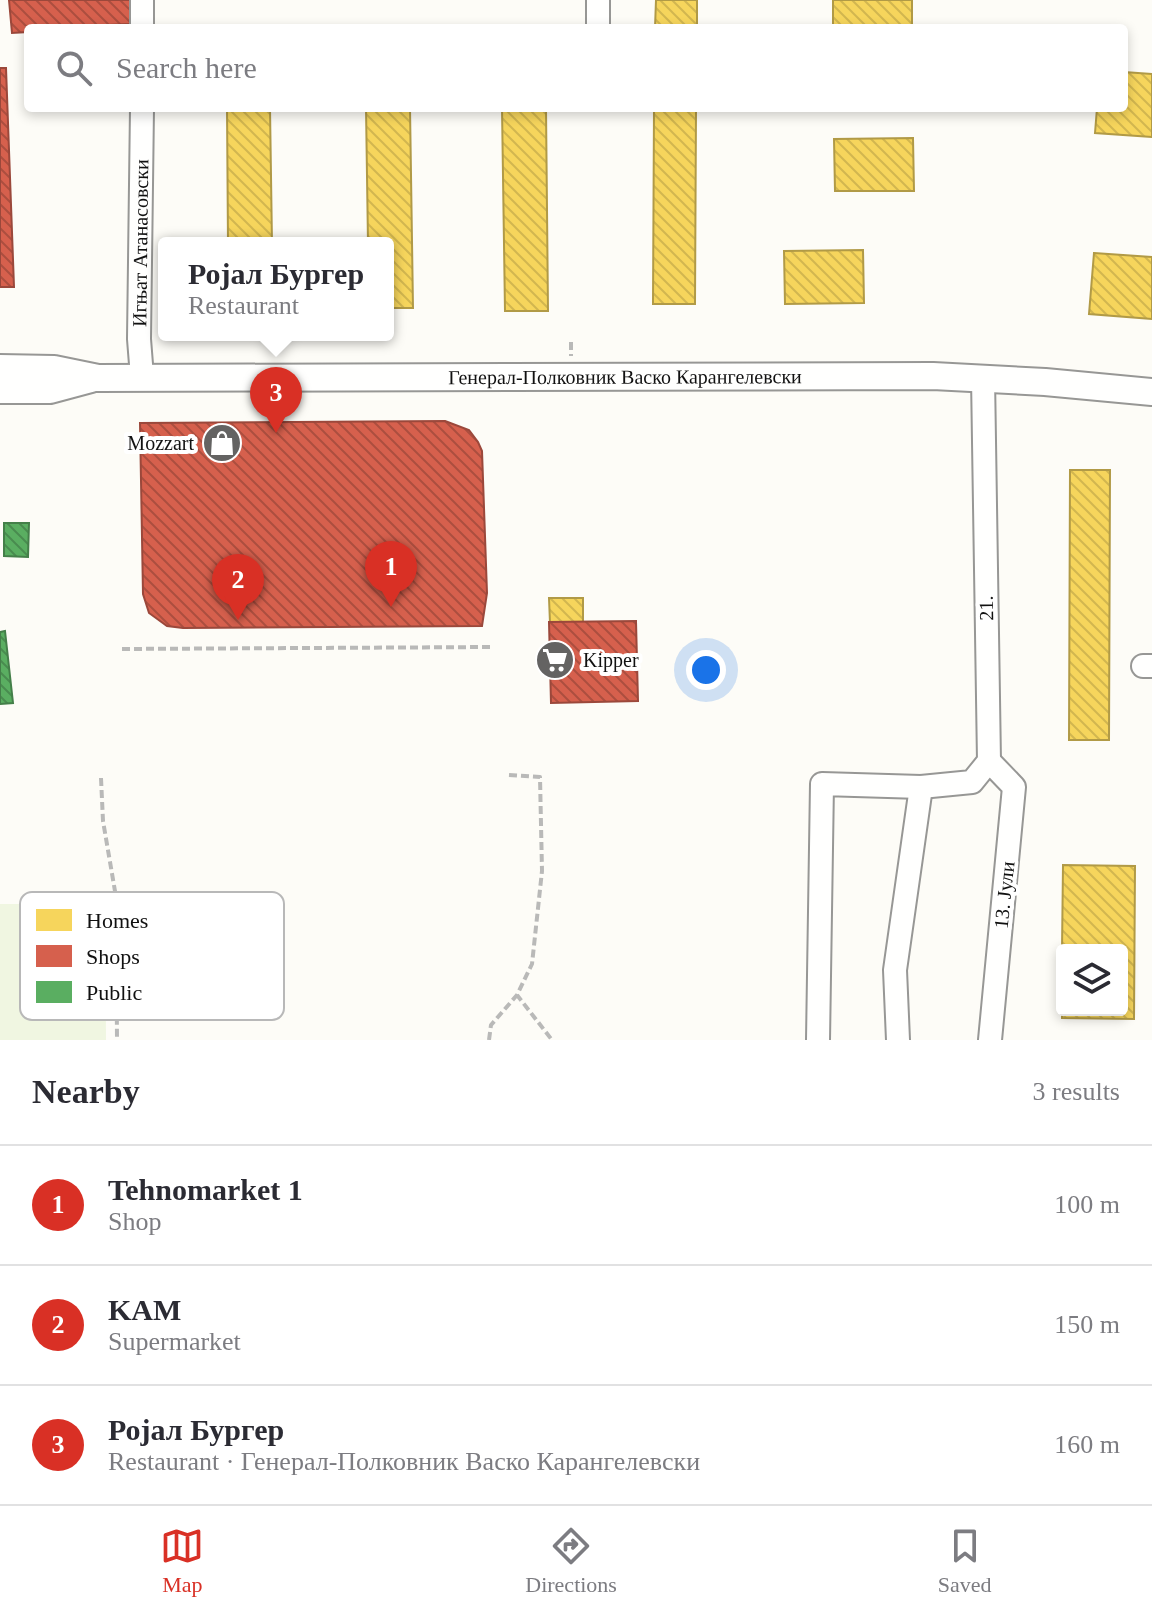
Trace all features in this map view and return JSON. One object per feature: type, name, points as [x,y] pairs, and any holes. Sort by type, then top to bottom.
[{"type":"street","points":[[142,0],[142,24]]},
{"type":"street","points":[[598,0],[598,24]]},
{"type":"street","name":"Игњат Атанасовски","points":[[142,112],[139,339],[142,377]]},
{"type":"street","name":"Генерал-Полковник Васко Карангелевски","points":[[0,368],[54,369],[98,378]]},
{"type":"street","name":"Генерал-Полковник Васко Карангелевски","points":[[0,390],[50,390],[98,378],[142,377],[983,377],[1152,392]]},
{"type":"street","name":"21.","points":[[983,377],[989,761]]},
{"type":"street","points":[[818,1040],[822,784],[921,787],[972,782],[989,761]]},
{"type":"street","name":"13. Јули","points":[[987,1039],[1014,787],[989,761]]},
{"type":"street","points":[[898,1040],[895,970],[921,787]]},
{"type":"path","points":[[122,649],[492,647]]},
{"type":"path","points":[[489,1040],[491,1025],[517,995],[532,964],[542,871],[540,777],[509,775]]},
{"type":"path","points":[[101,778],[103,821],[115,892]]},
{"type":"path","points":[[517,995],[552,1040]]},
{"type":"path","points":[[117,1020],[117,1040]]},
{"type":"green space","points":[[0,904],[20,904],[20,1020],[106,1020],[106,1040],[0,1040]]},
{"type":"building: Homes","points":[[656,0],[697,0],[697,24],[655,24]]},
{"type":"building: Homes","points":[[833,0],[912,0],[912,24],[833,24]]},
{"type":"building: Homes","points":[[1128,72],[1152,74],[1152,137],[1095,133],[1097,112],[1128,112]]},
{"type":"building: Homes","points":[[227,112],[270,112],[272,237],[228,237]]},
{"type":"building: Homes","points":[[366,112],[410,112],[413,308],[394,308],[394,237],[368,237]]},
{"type":"building: Homes","points":[[502,112],[546,112],[548,311],[505,311]]},
{"type":"building: Homes","points":[[654,112],[696,112],[695,304],[653,304]]},
{"type":"building: Homes","points":[[913,138],[914,191],[835,191],[834,139]]},
{"type":"building: Homes","points":[[863,250],[864,303],[785,304],[784,251]]},
{"type":"building: Homes","points":[[1094,253],[1152,257],[1152,319],[1089,314]]},
{"type":"building: Homes","points":[[1070,470],[1110,470],[1109,740],[1069,740]]},
{"type":"building: Homes","points":[[549,598],[583,598],[583,622],[550,623]]},
{"type":"building: Homes","points":[[1063,865],[1135,866],[1134,1019],[1062,1018],[1128,1016],[1128,944],[1062,944]]},
{"type":"building: Shops","points":[[9,0],[130,0],[132,24],[24,24],[24,32],[12,33]]},
{"type":"building: Shops","points":[[0,68],[6,68],[14,287],[0,287]]},
{"type":"building: Shops","points":[[445,421],[469,430],[482,451],[487,593],[482,626],[183,628],[167,626],[149,613],[143,594],[140,423]]},
{"type":"building: Shops","points":[[636,621],[638,701],[551,703],[549,622]]},
{"type":"building: Public","points":[[4,523],[29,523],[28,557],[4,556]]},
{"type":"building: Public","points":[[5,631],[13,703],[0,704],[0,632]]},
{"type":"place","name":"Ројал Бургер","points":[[276,433]]},
{"type":"place","name":"Mozzart","points":[[222,443]]},
{"type":"place","name":"Tehnomarket 1","points":[[391,607]]},
{"type":"place","name":"KAM","points":[[238,620]]},
{"type":"place","name":"Kipper","points":[[555,660]]}]
